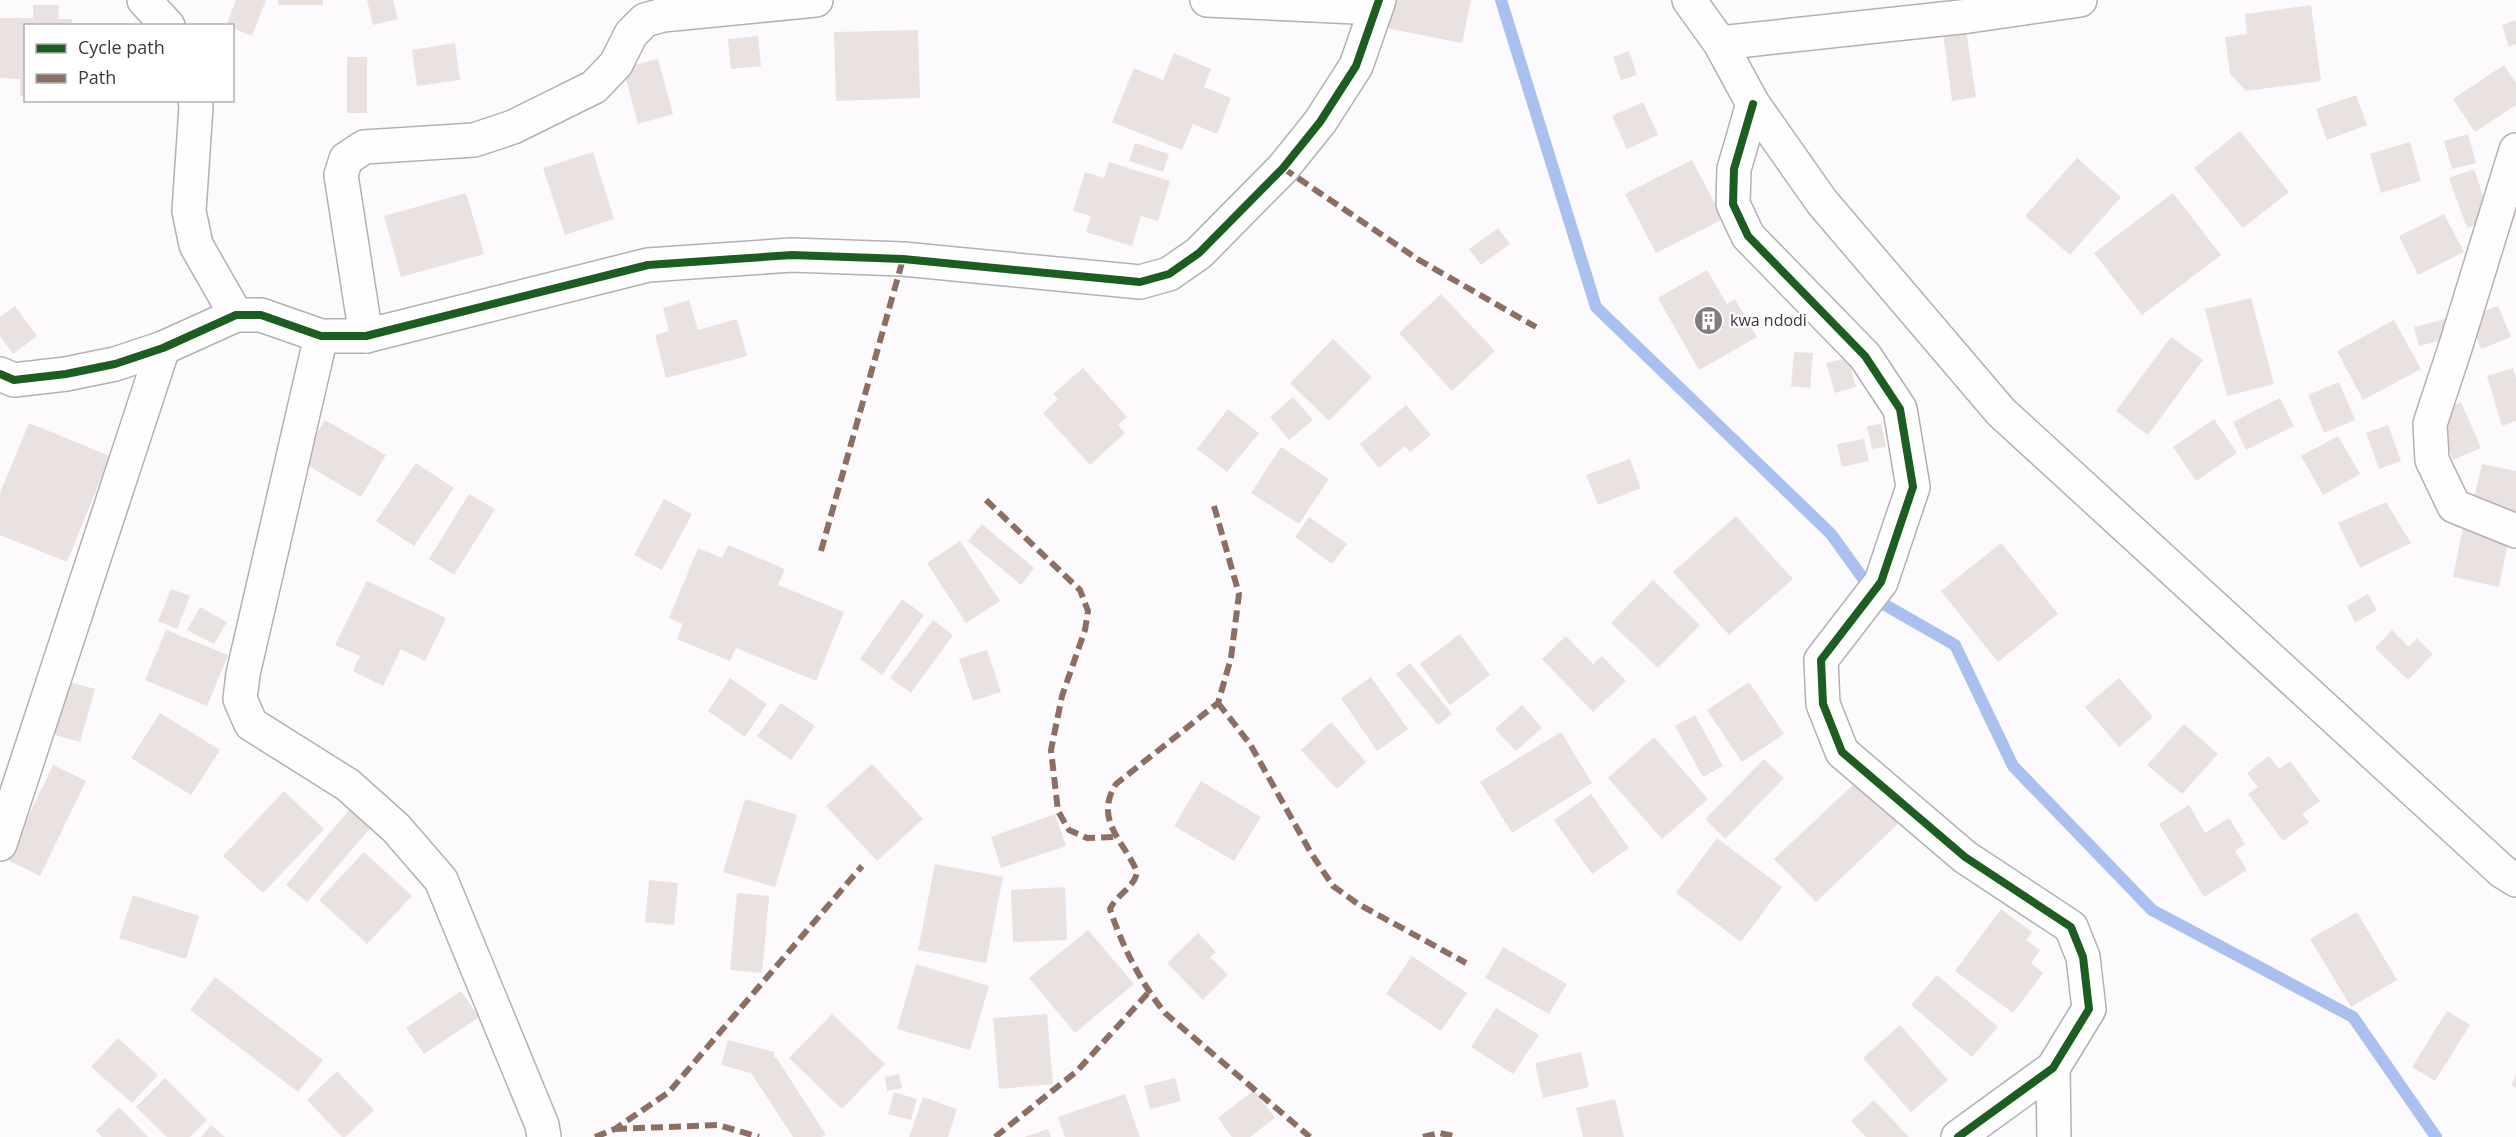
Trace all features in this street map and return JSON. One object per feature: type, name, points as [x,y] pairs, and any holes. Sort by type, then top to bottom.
[{"type":"street","points":[[144,0],[166,24]]},
{"type":"street","points":[[366,336],[341,175],[346,159],[364,147],[474,140],[513,127],[594,87],[616,64],[631,34],[645,20],[663,15],[816,0]]},
{"type":"street","points":[[0,374],[14,380],[66,374],[115,364],[163,348],[236,315],[261,315],[321,336],[366,336],[648,265],[792,255],[903,259],[1140,282],[1169,274],[1198,253],[1283,168],[1320,122],[1356,66],[1378,4],[1207,0]]},
{"type":"street","points":[[1689,0],[1720,43],[1753,104],[1822,202],[2001,412],[2503,872],[2516,880]]},
{"type":"street","points":[[1720,43],[1969,16],[2080,0]]},
{"type":"street","points":[[195,102],[189,211],[196,244],[236,315]]},
{"type":"street","points":[[1753,104],[1734,169],[1733,204],[1748,236],[1865,356],[1900,409],[1913,487],[1881,582],[1821,660],[1823,704],[1842,752],[1965,857],[2071,927],[2083,957],[2089,1009],[2053,1068],[1958,1137]]},
{"type":"street","points":[[2516,150],[2430,424],[2432,459],[2454,506],[2516,531]]},
{"type":"street","points":[[321,336],[243,674],[240,699],[251,724],[348,785],[396,828],[441,880],[542,1125],[544,1137]]},
{"type":"street","points":[[0,844],[163,348]]},
{"type":"street","points":[[2053,1068],[2054,1137]]},
{"type":"building","points":[[236,0],[266,0],[252,36],[234,29],[234,24],[227,24]]},
{"type":"building","points":[[278,0],[323,0],[323,5],[278,5]]},
{"type":"building","points":[[367,0],[393,0],[398,19],[373,25]]},
{"type":"building","points":[[1387,0],[1471,0],[1462,43],[1381,27]]},
{"type":"building","points":[[33,5],[59,5],[58,19],[72,19],[72,24],[24,24],[24,96],[20,96],[20,79],[0,78],[0,18],[33,18]]},
{"type":"building","points":[[2311,5],[2321,81],[2246,91],[2230,74],[2225,37],[2247,34],[2245,14]]},
{"type":"building","points":[[2516,20],[2516,44],[2509,47],[2502,25]]},
{"type":"building","points":[[918,30],[920,98],[836,101],[834,32]]},
{"type":"building","points":[[1966,30],[1976,97],[1952,101],[1943,33]]},
{"type":"building","points":[[758,36],[761,66],[731,69],[728,39]]},
{"type":"building","points":[[455,43],[460,80],[417,86],[412,50]]},
{"type":"building","points":[[1629,51],[1637,75],[1621,80],[1613,57]]},
{"type":"building","points":[[1174,53],[1211,69],[1204,87],[1231,98],[1217,134],[1193,124],[1182,150],[1112,122],[1134,68],[1163,80]]},
{"type":"building","points":[[347,57],[367,57],[367,113],[347,113]]},
{"type":"building","points":[[658,59],[673,114],[638,124],[623,68]]},
{"type":"building","points":[[2504,65],[2516,83],[2516,105],[2475,132],[2453,99]]},
{"type":"building","points":[[2356,95],[2367,125],[2327,140],[2316,109]]},
{"type":"building","points":[[1643,102],[1658,135],[1627,149],[1612,116]]},
{"type":"building","points":[[2240,131],[2289,192],[2243,228],[2194,168]]},
{"type":"building","points":[[2468,134],[2476,163],[2452,169],[2444,141]]},
{"type":"building","points":[[2410,142],[2421,181],[2381,193],[2370,154]]},
{"type":"building","points":[[1135,143],[1169,154],[1163,172],[1129,161]]},
{"type":"building","points":[[593,152],[614,219],[565,235],[543,168]]},
{"type":"building","points":[[2077,158],[2121,197],[2070,255],[2025,216]]},
{"type":"building","points":[[1692,160],[1723,219],[1656,253],[1625,194]]},
{"type":"building","points":[[1109,162],[1170,181],[1158,221],[1141,216],[1132,246],[1086,232],[1091,216],[1073,211],[1085,172],[1104,178]]},
{"type":"building","points":[[2474,169],[2491,219],[2467,228],[2449,178]]},
{"type":"building","points":[[466,193],[484,254],[401,277],[384,216]]},
{"type":"building","points":[[2173,193],[2221,255],[2142,315],[2094,253]]},
{"type":"building","points":[[2444,214],[2464,252],[2418,275],[2399,236]]},
{"type":"building","points":[[1498,228],[1510,244],[1481,265],[1469,249]]},
{"type":"building","name":"kwa ndodi","points":[[1707,270],[1727,304],[1735,299],[1757,337],[1699,370],[1658,298]]},
{"type":"building","points":[[1441,294],[1495,351],[1452,391],[1399,333]]},
{"type":"building","points":[[2251,298],[2274,384],[2227,396],[2205,309]]},
{"type":"building","points":[[689,300],[698,330],[737,319],[747,356],[666,378],[655,335],[669,331],[663,308]]},
{"type":"building","points":[[15,306],[37,336],[13,354],[0,336],[0,317]]},
{"type":"building","points":[[2498,306],[2511,337],[2481,349],[2469,317]]},
{"type":"building","points":[[2449,318],[2454,337],[2419,346],[2414,327]]},
{"type":"building","points":[[2394,320],[2421,369],[2363,400],[2337,351]]},
{"type":"building","points":[[2171,337],[2203,360],[2148,435],[2116,411]]},
{"type":"building","points":[[1333,339],[1372,377],[1329,421],[1290,383]]},
{"type":"building","points":[[1794,352],[1813,353],[1810,388],[1791,386]]},
{"type":"building","points":[[1848,358],[1856,387],[1835,393],[1826,363]]},
{"type":"building","points":[[1083,368],[1127,417],[1118,425],[1125,433],[1090,465],[1043,413],[1058,399],[1053,394]]},
{"type":"building","points":[[2513,368],[2516,378],[2516,421],[2502,426],[2487,376]]},
{"type":"building","points":[[2339,382],[2355,420],[2324,433],[2308,395]]},
{"type":"building","points":[[1293,397],[1313,420],[1289,440],[1270,417]]},
{"type":"building","points":[[2280,398],[2294,426],[2246,450],[2233,422]]},
{"type":"building","points":[[2461,402],[2481,448],[2453,460],[2433,415]]},
{"type":"building","points":[[1406,405],[1431,435],[1410,452],[1405,446],[1379,468],[1360,444]]},
{"type":"building","points":[[1228,409],[1259,433],[1227,472],[1197,449]]},
{"type":"building","points":[[2214,419],[2237,453],[2196,481],[2173,447]]},
{"type":"building","points":[[325,420],[386,455],[361,497],[300,461]]},
{"type":"building","points":[[29,423],[110,456],[67,562],[0,535],[0,493]]},
{"type":"building","points":[[1881,424],[1886,447],[1872,449],[1867,426]]},
{"type":"building","points":[[2388,425],[2401,461],[2379,469],[2366,433]]},
{"type":"building","points":[[2338,436],[2360,474],[2323,495],[2301,456]]},
{"type":"building","points":[[1864,439],[1869,461],[1842,467],[1837,444]]},
{"type":"building","points":[[1281,447],[1329,479],[1299,524],[1251,493]]},
{"type":"building","points":[[1630,459],[1641,488],[1598,505],[1586,475]]},
{"type":"building","points":[[416,463],[454,488],[414,546],[376,521]]},
{"type":"building","points":[[2482,464],[2516,471],[2516,511],[2473,502]]},
{"type":"building","points":[[469,494],[495,509],[454,575],[429,559]]},
{"type":"building","points":[[664,499],[692,514],[662,570],[634,555]]},
{"type":"building","points":[[2386,502],[2411,543],[2360,568],[2338,523]]},
{"type":"building","points":[[1736,516],[1793,579],[1729,635],[1673,572]]},
{"type":"building","points":[[1309,517],[1347,544],[1332,564],[1295,537]]},
{"type":"building","points":[[982,524],[1034,568],[1021,585],[968,541]]},
{"type":"building","points":[[2463,528],[2509,537],[2499,587],[2453,577]]},
{"type":"building","points":[[960,541],[1000,601],[966,623],[927,563]]},
{"type":"building","points":[[2001,543],[2058,614],[1998,662],[1941,591]]},
{"type":"building","points":[[728,545],[785,569],[778,585],[844,612],[816,681],[736,648],[730,661],[677,639],[683,624],[669,618],[698,548],[722,558]]},
{"type":"building","points":[[1653,580],[1700,625],[1658,668],[1611,623]]},
{"type":"building","points":[[367,581],[446,618],[425,661],[401,649],[383,686],[353,671],[360,656],[335,645]]},
{"type":"building","points":[[171,589],[190,596],[177,629],[158,621]]},
{"type":"building","points":[[2368,594],[2377,610],[2355,623],[2347,606]]},
{"type":"building","points":[[902,599],[924,615],[882,675],[860,659]]},
{"type":"building","points":[[200,607],[227,622],[214,644],[187,630]]},
{"type":"building","points":[[933,620],[953,635],[911,693],[890,678]]},
{"type":"building","points":[[166,630],[228,655],[207,706],[145,680]]},
{"type":"building","points":[[2392,630],[2409,647],[2417,638],[2433,654],[2408,680],[2375,648]]},
{"type":"building","points":[[1460,634],[1490,675],[1450,705],[1420,664]]},
{"type":"building","points":[[1566,636],[1593,664],[1602,656],[1626,681],[1593,712],[1542,659]]},
{"type":"building","points":[[987,650],[1001,692],[973,701],[959,659]]},
{"type":"building","points":[[1410,663],[1452,714],[1438,725],[1396,674]]},
{"type":"building","points":[[1371,677],[1408,729],[1377,751],[1341,698]]},
{"type":"building","points":[[730,678],[767,704],[745,737],[708,711]]},
{"type":"building","points":[[2119,678],[2153,717],[2119,747],[2085,707]]},
{"type":"building","points":[[67,681],[95,689],[80,742],[51,734]]},
{"type":"building","points":[[1749,682],[1784,734],[1742,762],[1707,710]]},
{"type":"building","points":[[781,703],[815,726],[791,760],[757,736]]},
{"type":"building","points":[[1522,705],[1542,728],[1516,751],[1495,729]]},
{"type":"building","points":[[160,713],[220,750],[191,795],[131,758]]},
{"type":"building","points":[[1695,715],[1723,766],[1703,777],[1675,726]]},
{"type":"building","points":[[1331,722],[1366,762],[1337,789],[1301,750]]},
{"type":"building","points":[[2184,724],[2218,754],[2182,794],[2147,765]]},
{"type":"building","points":[[1561,732],[1592,783],[1512,833],[1480,782]]},
{"type":"building","points":[[1654,737],[1708,799],[1662,839],[1608,778]]},
{"type":"building","points":[[2269,756],[2279,769],[2290,761],[2320,801],[2302,814],[2309,822],[2283,841],[2248,794],[2258,787],[2247,773]]},
{"type":"building","points":[[1764,759],[1784,778],[1725,839],[1705,819]]},
{"type":"building","points":[[872,764],[923,819],[877,861],[826,806]]},
{"type":"building","points":[[53,765],[86,781],[40,876],[7,860]]},
{"type":"building","points":[[1201,781],[1261,817],[1234,861],[1174,826]]},
{"type":"building","points":[[1857,781],[1898,824],[1816,902],[1774,859]]},
{"type":"building","points":[[284,791],[324,829],[263,893],[223,856]]},
{"type":"building","points":[[1591,794],[1629,848],[1592,874],[1554,820]]},
{"type":"building","points":[[745,799],[797,815],[775,887],[723,872]]},
{"type":"building","points":[[2189,805],[2205,833],[2229,818],[2245,844],[2235,851],[2247,870],[2204,897],[2159,824]]},
{"type":"building","points":[[350,809],[372,826],[307,902],[286,885]]},
{"type":"building","points":[[1055,814],[1066,846],[1001,868],[991,837]]},
{"type":"building","points":[[1717,838],[1782,887],[1741,942],[1676,893]]},
{"type":"building","points":[[364,852],[412,896],[367,944],[319,900]]},
{"type":"building","points":[[935,864],[1003,877],[986,963],[918,950]]},
{"type":"building","points":[[649,880],[678,883],[674,925],[645,922]]},
{"type":"building","points":[[1065,887],[1067,940],[1013,942],[1011,890]]},
{"type":"building","points":[[737,893],[769,896],[762,973],[730,970]]},
{"type":"building","points":[[133,895],[199,916],[186,959],[119,938]]},
{"type":"building","points":[[2001,909],[2032,932],[2026,940],[2040,950],[2031,963],[2043,973],[2013,1013],[1955,971]]},
{"type":"building","points":[[2357,912],[2397,980],[2351,1007],[2310,939]]},
{"type":"building","points":[[1088,930],[1134,984],[1075,1033],[1029,978]]},
{"type":"building","points":[[1198,933],[1216,952],[1210,957],[1228,975],[1203,1000],[1167,963]]},
{"type":"building","points":[[1503,947],[1567,984],[1549,1014],[1485,978]]},
{"type":"building","points":[[1412,956],[1467,993],[1441,1031],[1386,994]]},
{"type":"building","points":[[916,964],[989,986],[970,1050],[897,1029]]},
{"type":"building","points":[[1937,975],[1998,1027],[1972,1057],[1911,1005]]},
{"type":"building","points":[[215,977],[323,1060],[298,1092],[190,1010]]},
{"type":"building","points":[[461,991],[479,1017],[424,1054],[406,1028]]},
{"type":"building","points":[[1496,1008],[1539,1035],[1513,1074],[1471,1047]]},
{"type":"building","points":[[2447,1011],[2470,1025],[2435,1081],[2412,1067]]},
{"type":"building","points":[[832,1014],[885,1064],[842,1109],[789,1058]]},
{"type":"building","points":[[1047,1014],[1053,1084],[999,1089],[993,1018]]},
{"type":"building","points":[[1900,1025],[1948,1080],[1911,1112],[1863,1058]]},
{"type":"building","points":[[118,1038],[158,1075],[132,1103],[91,1067]]},
{"type":"building","points":[[728,1040],[775,1052],[773,1059],[776,1057],[826,1135],[793,1137],[751,1073],[721,1065]]},
{"type":"building","points":[[1581,1052],[1589,1087],[1543,1098],[1535,1063]]},
{"type":"building","points":[[337,1071],[374,1110],[345,1137],[342,1137],[307,1100]]},
{"type":"building","points":[[899,1074],[902,1088],[887,1091],[885,1077]]},
{"type":"building","points":[[2516,1075],[2516,1088],[2511,1085]]},
{"type":"building","points":[[165,1078],[207,1120],[190,1137],[167,1137],[136,1107]]},
{"type":"building","points":[[1175,1078],[1181,1101],[1150,1109],[1144,1086]]},
{"type":"building","points":[[1254,1090],[1275,1118],[1250,1137],[1232,1137],[1218,1118]]},
{"type":"building","points":[[894,1092],[917,1099],[911,1120],[888,1114]]},
{"type":"building","points":[[1125,1094],[1140,1137],[1065,1137],[1058,1117]]},
{"type":"building","points":[[923,1097],[957,1109],[948,1137],[909,1137]]},
{"type":"building","points":[[1615,1099],[1624,1137],[1583,1137],[1576,1108]]},
{"type":"building","points":[[1874,1100],[1909,1137],[1866,1137],[1851,1121]]},
{"type":"building","points":[[119,1107],[148,1137],[102,1137],[96,1131]]},
{"type":"building","points":[[211,1125],[225,1137],[201,1137]]},
{"type":"building","points":[[1048,1129],[1051,1137],[1024,1137]]},
{"type":"waterway","points":[[1501,0],[1596,307],[1831,534],[1880,602],[1955,645],[2013,766],[2152,910],[2353,1017],[2436,1137]]},
{"type":"marked path","points":[[1283,168],[1419,260],[1536,327]]},
{"type":"marked path","points":[[821,551],[903,259]]},
{"type":"marked path","points":[[986,500],[1080,590],[1088,611],[1085,630],[1062,696],[1051,750],[1058,811],[1069,830],[1087,838],[1114,837]]},
{"type":"marked path","points":[[1214,506],[1239,594],[1231,658],[1218,703],[1116,784],[1110,797],[1109,820],[1137,872],[1133,882],[1116,899],[1110,909],[1133,964],[1165,1013],[1310,1137]]},
{"type":"marked path","points":[[1218,703],[1250,744],[1311,853],[1333,886],[1358,904],[1466,963]]},
{"type":"marked path","points":[[595,1137],[615,1129],[669,1092],[862,866]]},
{"type":"marked path","points":[[995,1137],[1077,1071],[1149,992]]},
{"type":"marked path","points":[[615,1129],[718,1125],[759,1137]]},
{"type":"marked path","points":[[1423,1137],[1439,1133],[1458,1137]]},
{"type":"cycle path","points":[[0,374],[14,380],[66,374],[115,364],[163,348],[236,315],[261,315],[321,336],[366,336],[648,265],[792,255],[903,259],[1140,282],[1169,274],[1199,253],[1283,168],[1320,122],[1356,66],[1379,0]]},
{"type":"cycle path","points":[[1753,104],[1734,169],[1733,204],[1748,236],[1865,356],[1900,409],[1913,487],[1881,582],[1821,660],[1823,704],[1842,752],[1965,857],[2071,927],[2083,957],[2089,1009],[2053,1068],[1958,1137]]},
{"type":"place","name":"kwa ndodi","points":[[1709,320]]}]
